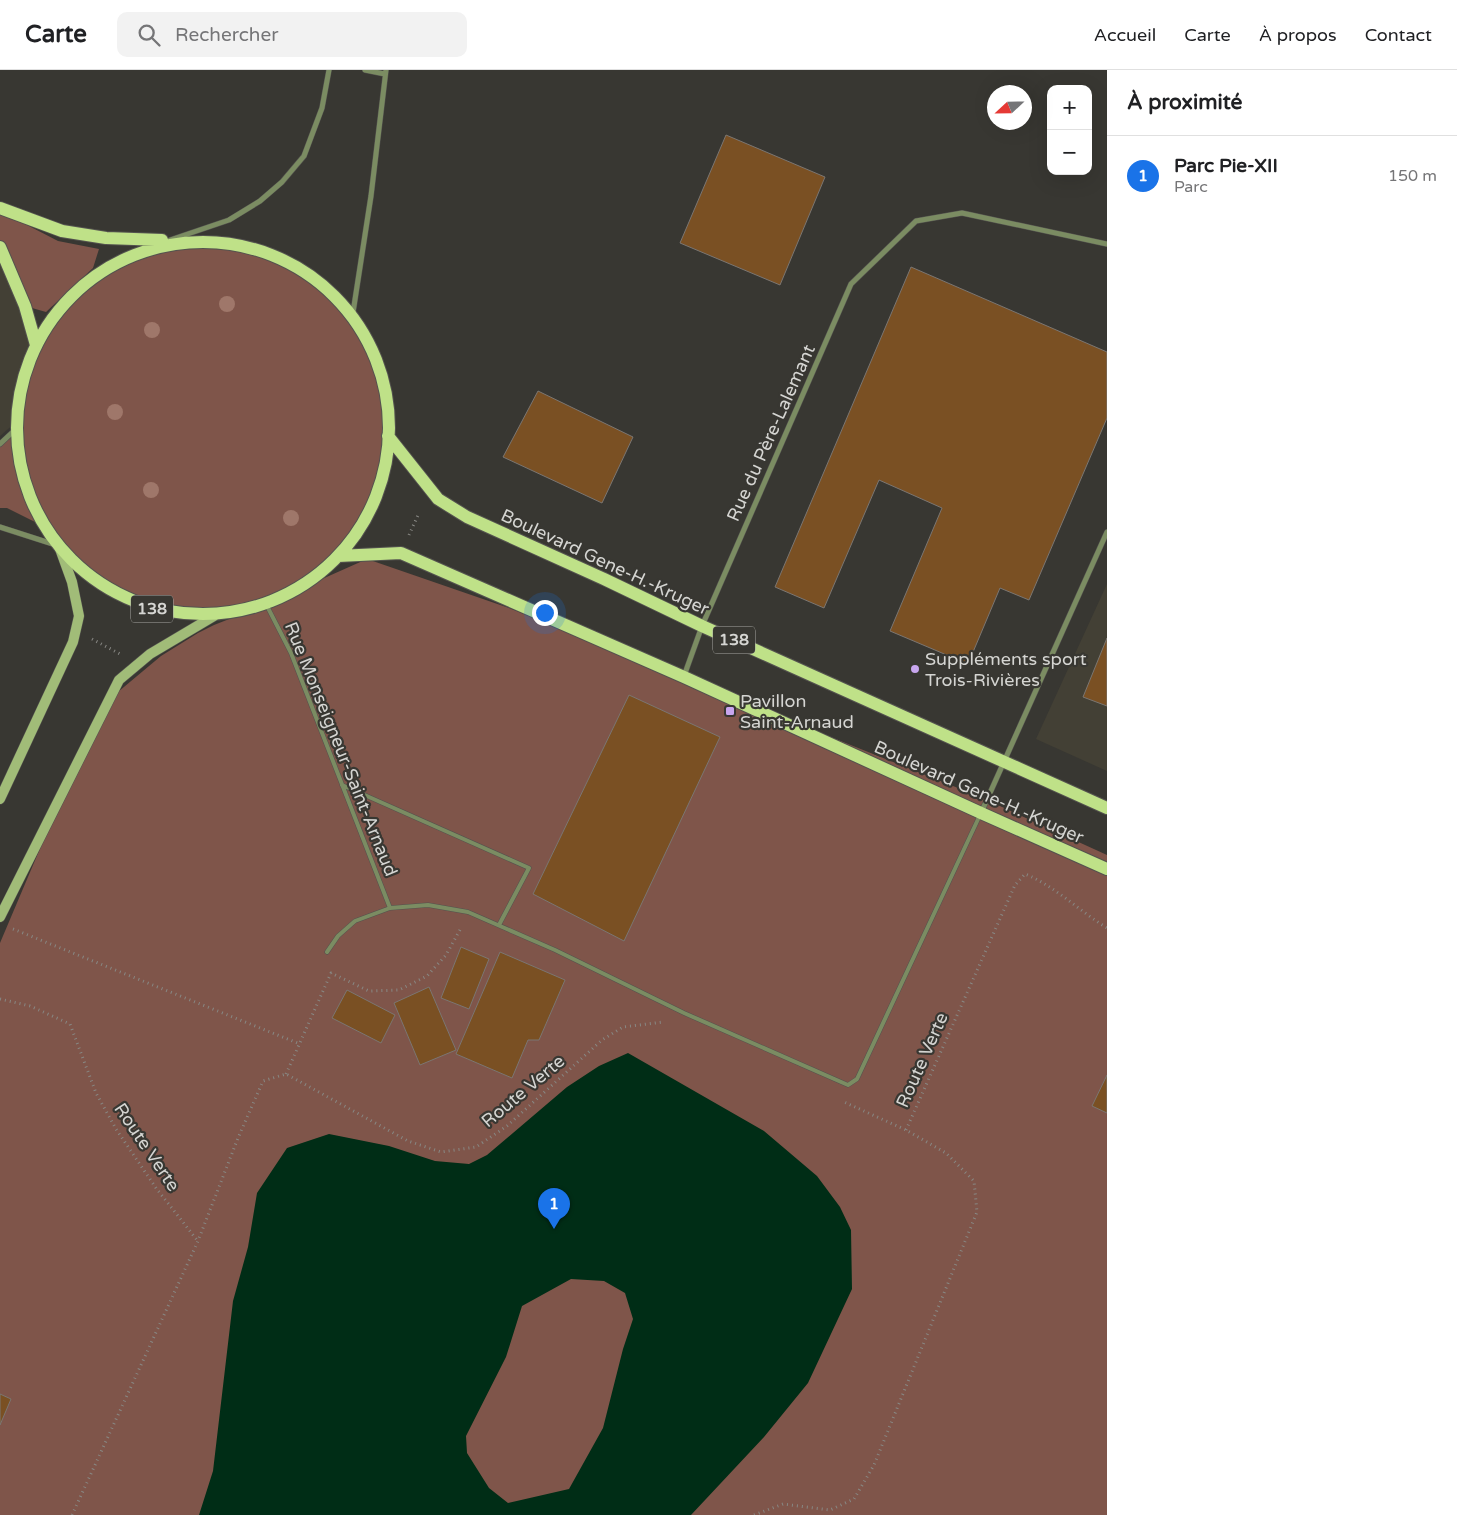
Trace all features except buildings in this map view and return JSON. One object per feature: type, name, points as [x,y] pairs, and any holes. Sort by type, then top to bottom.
[{"type":"main road","points":[[0,208],[62,231],[106,238],[170,240]]},
{"type":"main road","name":"138","points":[[338,556],[325,568],[300,584],[265,602],[214,616],[171,614],[136,605],[108,591],[84,574],[59,546],[36,509],[25,484],[18,455],[17,428],[20,388],[36,345],[60,310],[86,282],[118,260],[170,240],[209,238],[259,248],[293,265],[326,287],[352,318],[371,354],[383,390],[388,436]]},
{"type":"main road","points":[[0,247],[25,306],[36,345]]},
{"type":"main road","points":[[338,556],[364,528],[380,497],[386,474],[388,436]]},
{"type":"main road","name":"Boulevard Gene-H.-Kruger","points":[[388,436],[438,499],[467,517],[702,626],[1107,808]]},
{"type":"main road","points":[[0,799],[73,642],[79,616],[72,582],[59,546]]},
{"type":"main road","name":"Boulevard Gene-H.-Kruger","points":[[338,556],[401,554],[684,677],[1107,869]]},
{"type":"main road","points":[[0,917],[119,680],[150,654],[214,616]]},
{"type":"street","points":[[170,240],[229,220],[260,201],[282,182],[304,156],[322,108],[329,70]]},
{"type":"street","points":[[352,318],[372,196],[385,72],[365,70]]},
{"type":"street","name":"Rue du Père-Lalemant","points":[[684,677],[702,626],[851,284],[916,220],[962,213],[1107,244]]},
{"type":"street","points":[[0,444],[17,428]]},
{"type":"street","points":[[0,527],[59,546]]},
{"type":"street","points":[[980,813],[1107,532]]},
{"type":"lane","name":"Rue Monseigneur-Saint-Arnaud","points":[[265,602],[291,654],[390,908]]},
{"type":"lane","points":[[342,785],[529,868],[499,925]]},
{"type":"lane","points":[[327,952],[338,936],[356,921],[390,908],[428,905],[468,912],[555,950],[684,1013],[848,1085],[857,1079],[980,813]]},
{"type":"path","points":[[409,535],[420,513]]},
{"type":"path","points":[[89,638],[120,654]]},
{"type":"path","name":"Route Verte","points":[[836,1098],[906,1130],[1015,885],[1025,874],[1038,879],[1107,928]]},
{"type":"path","points":[[8,928],[300,1044]]},
{"type":"path","points":[[72,1515],[198,1241],[238,1138],[264,1081],[286,1074],[331,973],[369,991],[399,990],[427,976],[446,955],[461,928]]},
{"type":"path","name":"Route Verte","points":[[0,999],[30,1006],[70,1024],[96,1093],[116,1129],[156,1188],[198,1241]]},
{"type":"path","name":"Route Verte","points":[[286,1074],[408,1140],[441,1152],[476,1147],[507,1126],[602,1040],[623,1027],[668,1021]]},
{"type":"path","points":[[754,1515],[783,1504],[830,1510],[854,1499],[874,1465],[977,1212],[974,1181],[946,1153],[906,1130]]},
{"type":"shaded area","points":[[0,211],[58,241],[99,249],[93,268],[46,312],[25,306],[0,247]]},
{"type":"shaded area","points":[[185,243],[221,243],[257,250],[290,264],[320,284],[346,310],[366,340],[380,373],[387,409],[387,445],[380,481],[366,514],[346,544],[320,570],[290,590],[257,604],[221,611],[185,611],[149,604],[116,590],[86,570],[60,544],[40,514],[26,481],[19,445],[19,409],[26,373],[40,340],[60,310],[86,284],[116,264],[149,250]]},
{"type":"shaded area","points":[[0,251],[33,346],[19,377],[16,422],[0,436]]},
{"type":"shaded area","points":[[14,431],[14,443],[19,467],[39,524],[7,508],[0,508],[0,446]]},
{"type":"shaded area","points":[[367,559],[509,608],[978,796],[1107,855],[1107,1515],[0,1515],[0,943],[100,707],[161,656],[198,633]]},
{"type":"shaded area","points":[[1107,584],[1107,771],[1036,739]]},
{"type":"shaded area","points":[[628,1053],[764,1131],[817,1176],[840,1207],[851,1230],[852,1289],[808,1383],[764,1437],[691,1515],[199,1515],[213,1471],[233,1301],[248,1247],[257,1193],[287,1148],[329,1134],[389,1146],[435,1161],[469,1164],[487,1155],[567,1087],[599,1066]],"holes":[[[571,1279],[604,1281],[625,1293],[633,1319],[623,1349],[603,1428],[569,1489],[508,1503],[489,1488],[467,1453],[466,1436],[506,1357],[522,1306]]]},
{"type":"place","name":"Suppléments sport Trois-Rivières","points":[[915,669]]},
{"type":"place","name":"Pavillon Saint-Arnaud","points":[[730,711]]},
{"type":"place","name":"Parc Pie-XII","points":[[554,1229]]}]
